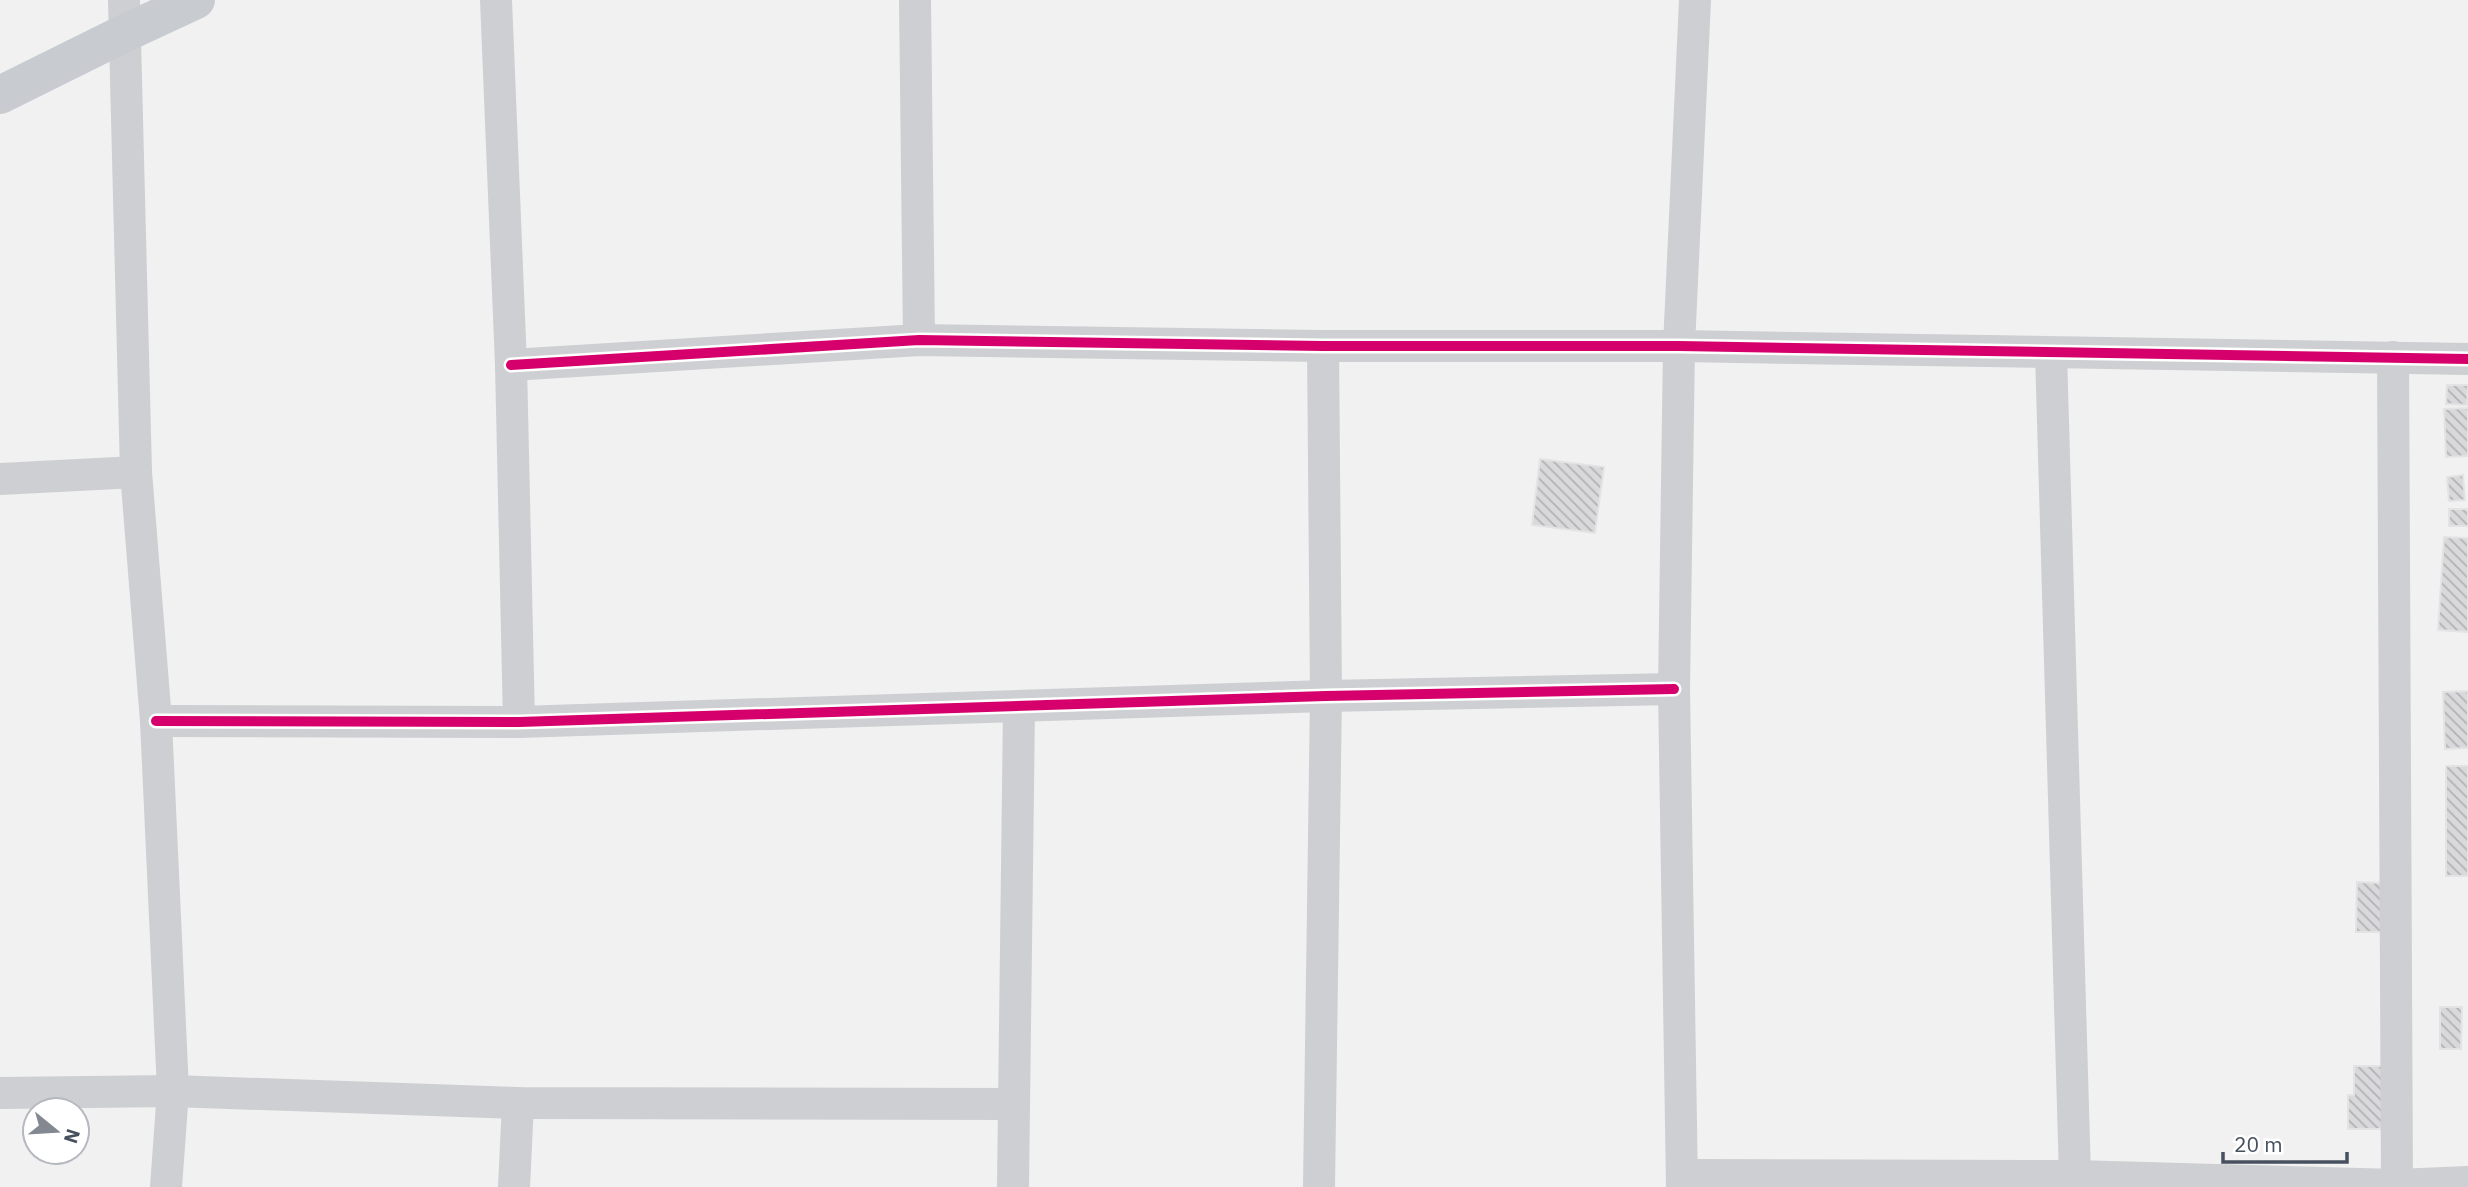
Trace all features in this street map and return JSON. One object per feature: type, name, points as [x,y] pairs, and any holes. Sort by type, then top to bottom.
[{"type":"main road","points":[[0,95],[124,16],[196,0]]},
{"type":"street","points":[[496,0],[511,365],[519,722]]},
{"type":"street","points":[[915,0],[919,340]]},
{"type":"street","points":[[1695,0],[1679,346],[1674,689],[1682,1181],[2075,1176],[2397,1185],[2468,1182]]},
{"type":"street","points":[[124,16],[136,472],[156,721],[173,1091],[166,1187]]},
{"type":"street","points":[[511,365],[919,340],[1323,346],[1679,346],[2468,359]]},
{"type":"street","points":[[1319,1187],[1326,696],[1323,346]]},
{"type":"street","points":[[2051,353],[2075,1176]]},
{"type":"street","points":[[2393,357],[2397,1185]]},
{"type":"street","points":[[0,479],[136,472]]},
{"type":"street","points":[[156,721],[519,722],[1326,696],[1674,689]]},
{"type":"street","points":[[1013,1187],[1019,706]]},
{"type":"street","points":[[0,1093],[173,1091],[518,1103],[1014,1104]]},
{"type":"street","points":[[514,1187],[518,1103]]},
{"type":"building","points":[[2447,385],[2468,385],[2467,405],[2446,404]]},
{"type":"building","points":[[2468,408],[2468,456],[2446,457],[2444,409]]},
{"type":"building","points":[[1540,459],[1604,467],[1595,533],[1532,525]]},
{"type":"building","points":[[2463,475],[2465,500],[2449,501],[2447,477]]},
{"type":"building","points":[[2449,509],[2468,509],[2468,526],[2449,526]]},
{"type":"building","points":[[2444,537],[2468,538],[2468,632],[2438,630]]},
{"type":"building","points":[[2468,691],[2468,748],[2445,749],[2443,692]]},
{"type":"building","points":[[2446,766],[2468,766],[2468,876],[2446,876]]},
{"type":"building","points":[[2357,882],[2382,883],[2381,932],[2356,932]]},
{"type":"building","points":[[2440,1007],[2462,1007],[2461,1049],[2440,1049]]},
{"type":"building","points":[[2354,1066],[2386,1066],[2385,1129],[2348,1129],[2348,1095],[2354,1095]]},
{"type":"cycle path","points":[[511,365],[919,340],[1323,346],[1679,346],[2468,359]]},
{"type":"cycle path","points":[[156,721],[519,722],[1326,696],[1674,689]]}]
